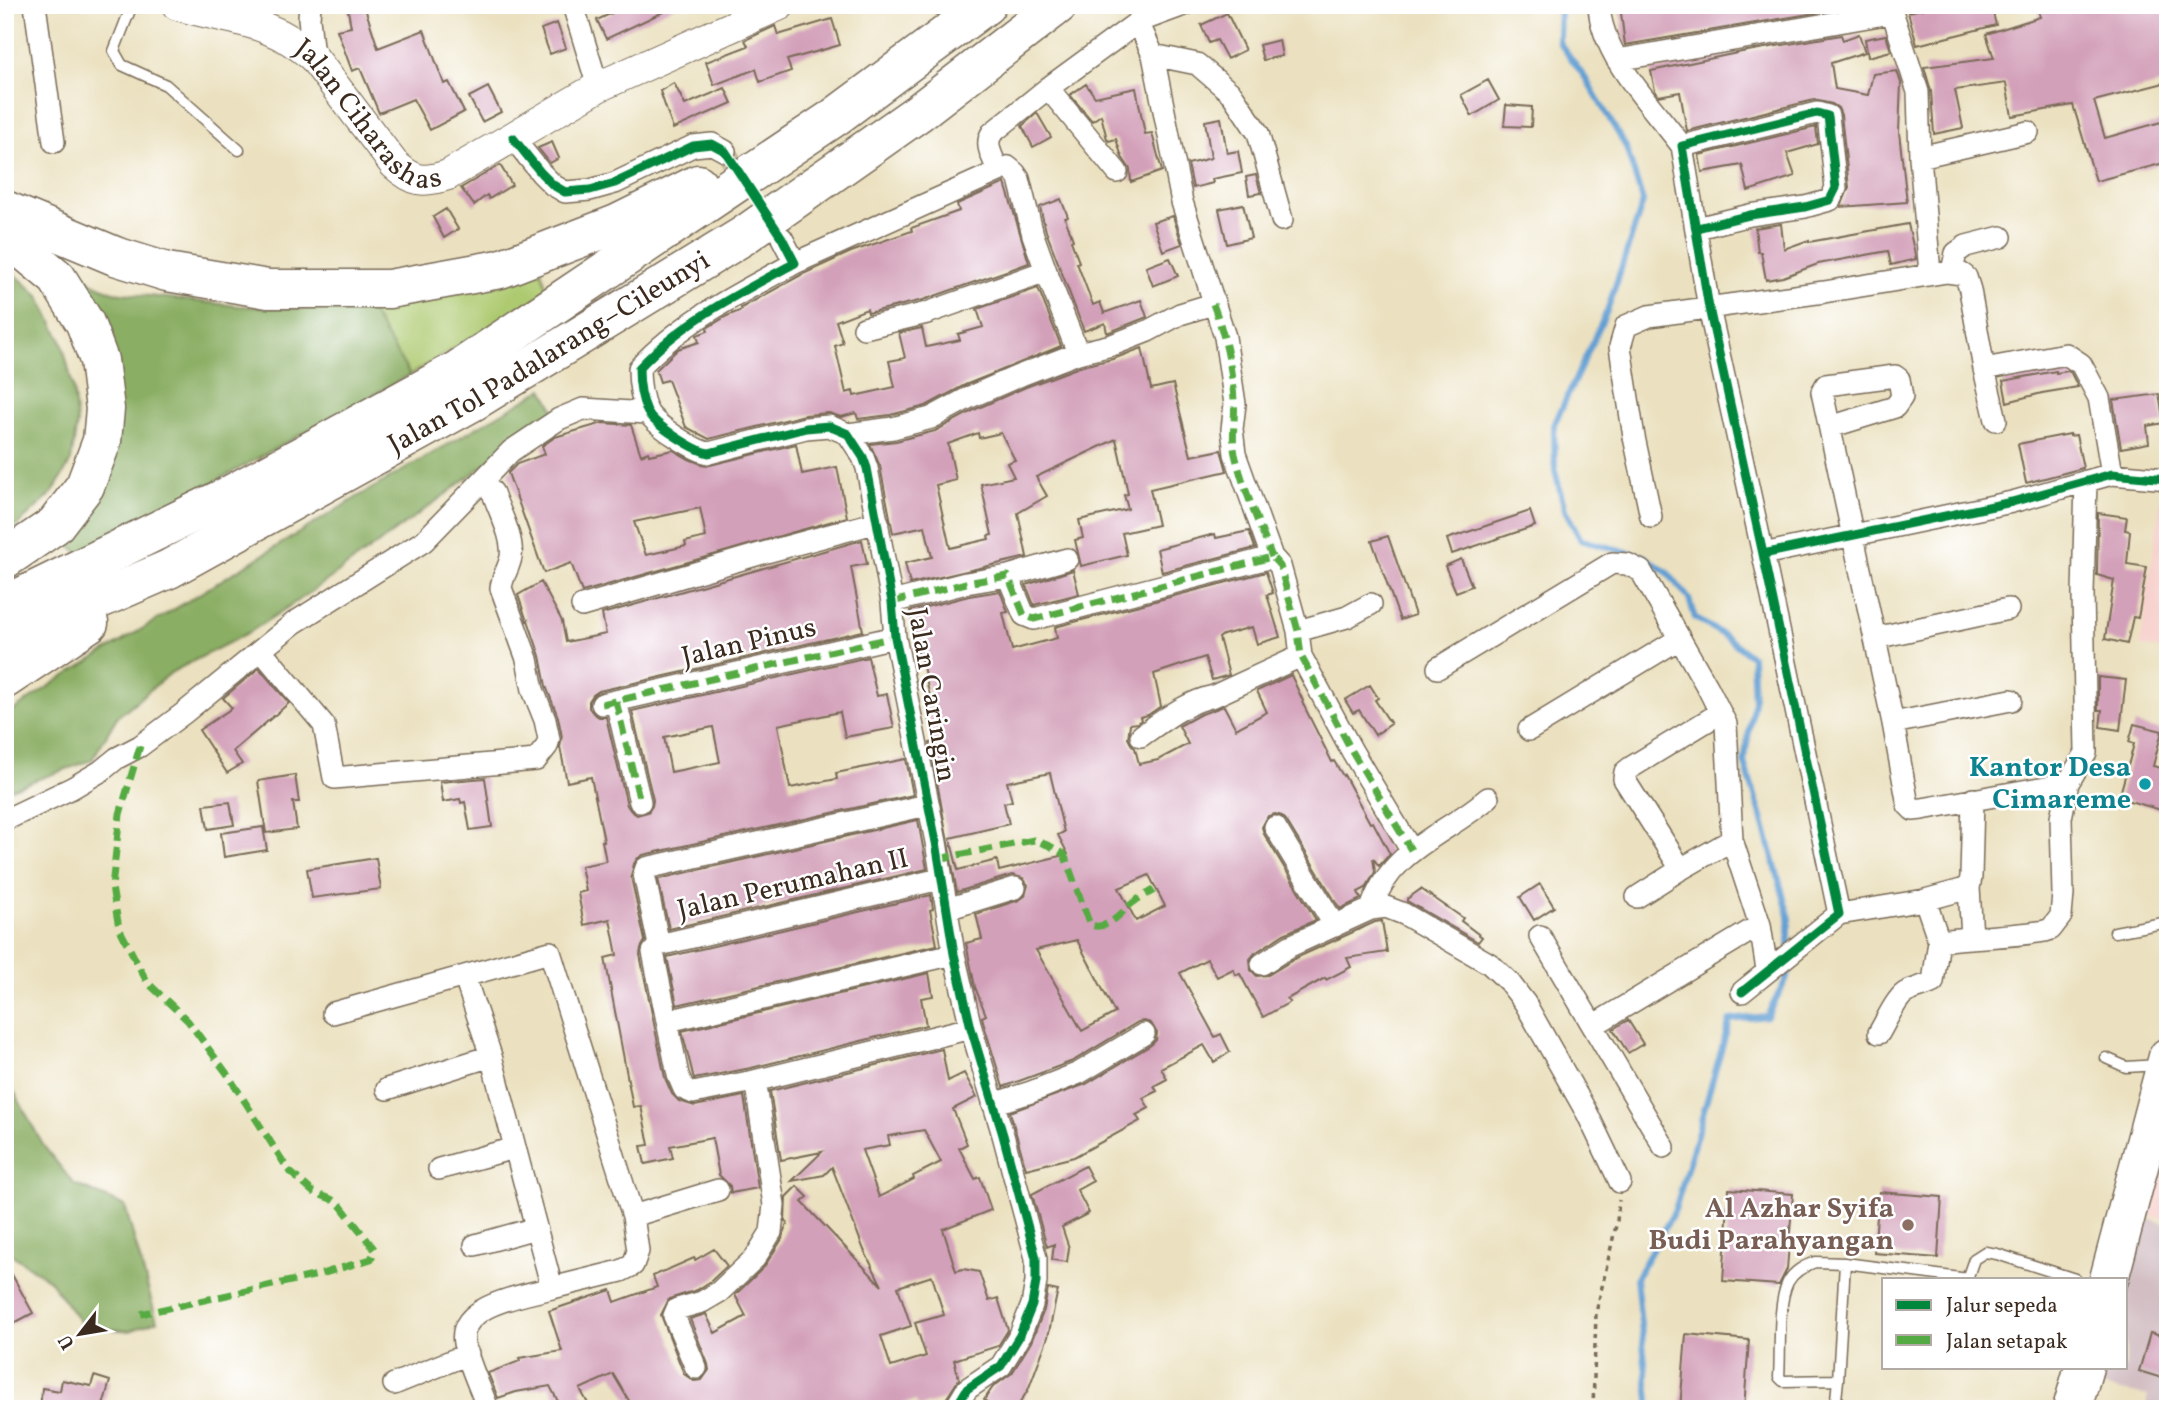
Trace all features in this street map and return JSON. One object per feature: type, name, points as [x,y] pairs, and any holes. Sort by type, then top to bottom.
[{"type":"highway","name":"Jalan Tol Padalarang–Cileunyi","points":[[5,605],[228,496],[456,371],[835,117],[986,5]]},
{"type":"highway","name":"Jalan Tol Padalarang–Cileunyi","points":[[5,640],[169,569],[474,401],[743,236],[918,113],[1058,5]]},
{"type":"highway","points":[[5,210],[115,256],[167,272],[268,289],[389,289],[500,269],[604,229],[835,117]]},
{"type":"highway","points":[[5,239],[21,248],[57,278],[86,323],[99,360],[105,409],[102,441],[85,486],[55,525],[5,559]]},
{"type":"highway","points":[[5,679],[169,569]]},
{"type":"highway","points":[[2109,1278],[2152,1140],[2167,1061]]},
{"type":"highway","points":[[2076,1407],[2084,1368]]},
{"type":"street","points":[[35,5],[54,142]]},
{"type":"street","name":"Jalan Ciharashas","points":[[177,5],[207,9],[257,24],[298,44],[313,57],[394,164],[408,176],[418,180],[448,175],[598,87],[780,5]]},
{"type":"street","points":[[310,5],[313,57]]},
{"type":"street","points":[[573,5],[598,87]]},
{"type":"street","points":[[998,170],[988,146],[992,133],[1138,22],[1184,5]]},
{"type":"street","points":[[1599,5],[1606,38],[1616,60],[1682,146],[1698,228],[1709,308],[1839,914]]},
{"type":"street","points":[[1616,60],[1891,9],[1918,92],[1920,157],[1930,273]]},
{"type":"street","points":[[1138,22],[1153,55],[1181,202],[1224,337],[1235,404],[1232,429],[1236,454],[1272,557],[1280,566],[1298,631],[1301,656],[1352,751],[1411,850]]},
{"type":"street","points":[[1153,55],[1197,64],[1232,94],[1258,133],[1282,219]]},
{"type":"street","points":[[1048,88],[1117,172]]},
{"type":"street","points":[[1682,146],[1817,113],[1828,116],[1836,188],[1830,200],[1698,228]]},
{"type":"street","points":[[1920,157],[2028,132]]},
{"type":"street","points":[[513,138],[552,185],[565,192],[590,190],[615,183],[693,146],[712,144],[725,151]]},
{"type":"street","points":[[1078,353],[1033,235],[1019,179],[1011,168],[1007,167],[794,263],[709,312],[651,355],[639,368],[639,383],[647,413],[701,452],[709,453],[806,428],[829,426],[848,434],[892,428],[930,418],[1008,381],[1078,353],[1112,345],[1148,331],[1180,314],[1213,304]]},
{"type":"street","points":[[1952,271],[1956,253],[1966,246],[2001,237]]},
{"type":"street","points":[[782,238],[794,263]]},
{"type":"street","points":[[864,328],[927,313],[1046,271]]},
{"type":"street","points":[[1651,517],[1634,436],[1620,347],[1626,326],[1649,316],[1952,271],[1962,274],[1968,282],[1996,420]]},
{"type":"street","points":[[1984,369],[2066,354],[2081,364],[2099,398],[2112,474]]},
{"type":"street","points":[[5,821],[72,788],[139,746],[184,713],[294,623],[424,541],[511,451],[559,419],[583,409],[647,413]]},
{"type":"street","points":[[1830,427],[1908,805],[1913,810],[1922,809],[2068,783]]},
{"type":"street","name":"Jalan Caringin","points":[[848,434],[867,468],[892,602],[895,638],[936,842],[954,954],[971,1028],[1036,1258],[1037,1282],[1032,1305],[1020,1335],[1001,1366],[967,1389],[955,1409]]},
{"type":"street","points":[[1763,554],[2012,502],[2112,474],[2168,479]]},
{"type":"street","points":[[1939,941],[1972,937],[2011,937],[2045,931],[2061,916],[2061,818],[2068,783],[2086,753],[2083,593],[2086,481]]},
{"type":"street","points":[[261,650],[324,725],[334,778],[537,760],[549,739],[545,720],[533,691],[527,659],[501,588],[512,548],[493,493],[488,487],[479,484]]},
{"type":"street","points":[[582,606],[878,522]]},
{"type":"street","points":[[1008,576],[1024,615],[1034,619],[1272,557]]},
{"type":"street","points":[[892,602],[965,583],[1008,576],[1067,559]]},
{"type":"street","points":[[1438,668],[1616,563],[1633,566],[1641,571],[1726,724],[1732,840],[1773,966]]},
{"type":"street","points":[[1298,631],[1347,617],[1371,604]]},
{"type":"street","points":[[1875,638],[2008,609]]},
{"type":"street","name":"Jalan Pinus","points":[[640,802],[609,703],[895,638]]},
{"type":"street","points":[[1529,730],[1679,639]]},
{"type":"street","points":[[1141,736],[1192,702],[1214,696],[1301,656]]},
{"type":"street","points":[[1893,723],[2011,700]]},
{"type":"street","points":[[1681,869],[1628,788],[1624,779],[1625,772],[1720,713]]},
{"type":"street","points":[[1371,909],[1385,877],[1411,850],[1458,821],[1488,798]]},
{"type":"street","points":[[1972,937],[1969,888],[1972,877],[1973,799]]},
{"type":"street","points":[[927,805],[646,868],[644,874],[659,945],[653,951],[678,1075],[684,1089],[693,1093],[754,1081],[971,1028]]},
{"type":"street","points":[[1275,827],[1335,926]]},
{"type":"street","points":[[1637,897],[1732,840]]},
{"type":"street","name":"Jalan Perumahan II","points":[[659,945],[940,879]]},
{"type":"street","points":[[947,909],[1015,888]]},
{"type":"street","points":[[1742,992],[1839,914],[1925,900],[1969,888]]},
{"type":"street","points":[[1879,1033],[1905,993],[1933,982],[1939,941],[1925,900]]},
{"type":"street","points":[[1262,964],[1290,946],[1371,909],[1386,907],[1404,914],[1490,964],[1509,982],[1525,1003],[1587,1113],[1619,1182]]},
{"type":"street","points":[[1594,1025],[1760,925]]},
{"type":"street","points":[[1540,936],[1664,1147]]},
{"type":"street","points":[[333,1013],[551,952],[633,1216],[638,1251],[634,1265],[621,1271],[479,1310],[468,1322],[463,1339],[488,1409]]},
{"type":"street","points":[[668,1021],[954,954]]},
{"type":"street","points":[[465,978],[491,1056],[552,1288]]},
{"type":"street","points":[[993,1104],[1079,1073],[1144,1034]]},
{"type":"street","points":[[387,1089],[491,1056]]},
{"type":"street","points":[[696,1368],[674,1316],[677,1309],[719,1292],[755,1258],[771,1232],[774,1205],[754,1081]]},
{"type":"street","points":[[439,1169],[514,1148]]},
{"type":"street","points":[[633,1216],[718,1189]]},
{"type":"street","points":[[475,1245],[536,1228]]},
{"type":"street","points":[[394,1384],[468,1354]]},
{"type":"lane","points":[[132,5],[114,51],[122,65],[166,85],[239,150]]},
{"type":"lane","points":[[2115,932],[2168,922]]},
{"type":"lane","points":[[2106,1058],[2126,1067],[2167,1061]]},
{"type":"lane","points":[[1968,1278],[1975,1259],[1985,1252],[2072,1278]]},
{"type":"lane","points":[[1838,1380],[1783,1381],[1779,1377],[1782,1302],[1789,1280],[1801,1268],[1815,1262],[1960,1278]]},
{"type":"lane","points":[[1835,1409],[1845,1264]]},
{"type":"path","points":[[1592,1409],[1596,1313],[1617,1221],[1619,1182]]},
{"type":"shaded area","points":[[2161,498],[2168,500],[2168,652],[2140,646]]},
{"type":"shaded area","points":[[2168,1106],[2168,1220],[2136,1212]]},
{"type":"shaded area","points":[[2140,1217],[2168,1224],[2168,1409],[2145,1409],[2148,1396],[2096,1386],[2101,1368],[2128,1368],[2126,1278]]},
{"type":"green space","points":[[5,265],[39,296],[62,342],[73,387],[77,423],[71,461],[53,492],[5,537]]},
{"type":"green space","points":[[541,270],[548,292],[410,375],[363,299]]},
{"type":"green space","points":[[69,272],[113,292],[239,306],[312,309],[363,299],[410,375],[81,555],[63,539],[108,457]]},
{"type":"green space","points":[[543,389],[555,411],[314,590],[250,632],[172,672],[117,717],[92,760],[5,791],[5,716],[57,681],[359,496]]},
{"type":"green space","points":[[5,1075],[43,1145],[74,1184],[125,1206],[157,1321],[130,1331],[83,1326],[49,1280],[5,1250]]},
{"type":"building","points":[[347,5],[364,5],[378,48],[424,30],[444,84],[449,82],[464,112],[430,130],[413,99],[379,113],[360,68],[352,71],[337,30],[351,27]]},
{"type":"building","points":[[629,5],[678,5],[606,39],[597,20]]},
{"type":"building","points":[[1620,5],[1831,5],[1833,10],[1625,45]]},
{"type":"building","points":[[1940,5],[1991,5],[1996,25],[1917,45],[1908,12]]},
{"type":"building","points":[[2037,5],[2162,5],[2165,18],[2168,18],[2168,82],[2094,101],[2105,138],[2168,120],[2168,162],[2096,181],[2073,105],[2012,116],[2006,83],[1955,90],[1963,128],[1934,134],[1931,91],[1924,67],[1994,58],[1986,34],[2040,17]]},
{"type":"building","points":[[1227,13],[1245,50],[1227,59],[1217,40],[1209,43],[1201,25]]},
{"type":"building","points":[[832,19],[840,45],[787,60],[791,71],[760,82],[756,69],[714,85],[706,62],[748,46],[745,40],[775,26],[778,35]]},
{"type":"building","points":[[557,23],[566,48],[550,54],[541,29]]},
{"type":"building","points":[[1859,34],[1865,52],[1831,63],[1835,89],[1868,95],[1873,74],[1897,71],[1901,83],[1899,132],[1907,202],[1841,207],[1849,187],[1841,115],[1838,108],[1832,104],[1814,100],[1687,131],[1680,92],[1659,96],[1655,91],[1651,71],[1841,35],[1843,40]]},
{"type":"building","points":[[1886,35],[1891,51],[1868,57],[1865,39]]},
{"type":"building","points":[[1279,40],[1282,56],[1263,60],[1259,45]]},
{"type":"building","points":[[1488,80],[1499,100],[1472,116],[1461,95]]},
{"type":"building","points":[[674,83],[685,105],[725,88],[732,103],[673,129],[660,91]]},
{"type":"building","points":[[1086,84],[1095,97],[1136,88],[1145,134],[1152,133],[1162,171],[1131,182],[1130,169],[1122,157],[1116,139],[1107,139],[1101,115],[1092,121],[1070,95]]},
{"type":"building","points":[[488,87],[501,112],[482,122],[469,97]]},
{"type":"building","points":[[1506,105],[1532,107],[1531,127],[1504,126]]},
{"type":"building","points":[[1037,113],[1051,137],[1033,147],[1022,126]]},
{"type":"building","points":[[1221,118],[1227,153],[1238,151],[1242,173],[1212,179],[1213,183],[1193,188],[1188,164],[1211,158],[1205,121]]},
{"type":"building","points":[[1816,127],[1818,144],[1787,153],[1795,176],[1748,191],[1742,165],[1702,172],[1699,155]]},
{"type":"building","points":[[552,142],[559,158],[550,163],[538,148]]},
{"type":"building","points":[[500,165],[512,185],[489,199],[487,195],[474,205],[461,188]]},
{"type":"building","points":[[1256,175],[1261,193],[1249,195],[1246,177]]},
{"type":"building","points":[[1005,183],[1029,263],[923,300],[868,313],[867,309],[836,321],[843,343],[835,346],[846,393],[853,391],[854,396],[895,387],[889,361],[905,358],[899,333],[922,328],[926,347],[960,340],[958,334],[983,327],[977,309],[1038,288],[1061,346],[965,385],[926,406],[890,415],[858,419],[856,413],[841,417],[829,413],[805,415],[709,439],[686,427],[668,380],[660,382],[656,370],[678,349],[699,342],[697,335],[708,331],[707,328],[801,275],[851,252],[959,211],[957,204]]},
{"type":"building","points":[[1061,199],[1068,217],[1065,218],[1079,262],[1077,263],[1093,305],[1100,302],[1104,313],[1141,300],[1147,317],[1107,333],[1105,323],[1084,331],[1046,231],[1040,207]]},
{"type":"building","points":[[1243,204],[1251,238],[1227,244],[1219,209]]},
{"type":"building","points":[[446,209],[458,229],[444,238],[433,217]]},
{"type":"building","points":[[1173,216],[1182,244],[1163,251],[1153,222]]},
{"type":"building","points":[[1781,224],[1784,249],[1809,240],[1908,224],[1916,259],[1891,265],[1888,251],[1818,264],[1783,277],[1766,280],[1755,228]]},
{"type":"building","points":[[1170,258],[1178,276],[1153,286],[1146,267]]},
{"type":"building","points":[[1142,348],[1151,389],[1173,384],[1191,456],[1221,450],[1227,471],[1150,489],[1158,525],[1122,533],[1127,555],[1081,566],[1075,540],[1083,538],[1079,520],[1128,509],[1124,495],[1128,494],[1116,439],[1036,477],[1047,496],[1018,513],[1027,557],[910,584],[905,563],[932,557],[925,526],[893,533],[880,466],[870,444],[896,441],[935,431],[1026,387],[1082,366],[1113,359]],"holes":[[[978,433],[979,438],[1001,433],[1015,460],[1007,463],[1014,477],[981,484],[992,535],[988,536],[989,539],[950,548],[936,485],[956,480],[948,444]]]},
{"type":"building","points":[[2056,371],[2071,373],[2078,387],[2007,402],[2003,381]]},
{"type":"building","points":[[2159,394],[2164,423],[2147,426],[2149,443],[2121,448],[2113,400]]},
{"type":"building","points":[[603,423],[631,425],[641,455],[673,450],[706,466],[796,444],[802,474],[837,467],[847,517],[582,592],[571,563],[544,573],[508,473],[517,464],[545,454],[542,446],[555,437]],"holes":[[[700,508],[706,537],[685,542],[686,546],[646,555],[634,522]]]},
{"type":"building","points":[[2076,435],[2083,468],[2026,483],[2018,444]]},
{"type":"building","points":[[1530,511],[1535,526],[1452,554],[1447,539]]},
{"type":"building","points":[[2098,513],[2127,517],[2125,530],[2130,531],[2127,564],[2147,567],[2138,618],[2133,617],[2127,644],[2105,639],[2114,580],[2097,575]]},
{"type":"building","points":[[1249,531],[1255,548],[1162,572],[1157,549],[1215,534],[1216,538]]},
{"type":"building","points":[[1388,536],[1415,615],[1400,620],[1372,541]]},
{"type":"building","points":[[862,540],[867,564],[851,567],[863,631],[599,691],[589,701],[589,708],[593,713],[606,717],[627,805],[637,815],[648,812],[653,800],[632,711],[868,657],[877,696],[887,694],[894,728],[845,737],[840,712],[778,725],[790,788],[837,779],[836,773],[906,759],[913,795],[643,855],[634,864],[631,877],[645,941],[640,955],[665,1078],[672,1094],[679,1101],[695,1106],[744,1096],[758,1188],[731,1193],[730,1186],[719,1175],[712,1138],[670,1146],[673,1158],[645,1164],[641,1146],[649,1145],[641,1106],[633,1107],[605,958],[617,955],[610,919],[584,925],[578,893],[586,891],[581,866],[606,861],[591,777],[567,782],[560,747],[562,737],[558,717],[518,595],[541,582],[562,621],[566,642],[606,634],[602,614]],"holes":[[[713,727],[720,762],[671,772],[664,737]]]},
{"type":"building","points":[[1461,559],[1472,586],[1456,592],[1445,566]]},
{"type":"building","points":[[1073,570],[1079,594],[1034,605],[1026,585]]},
{"type":"building","points":[[1266,572],[1273,593],[1267,595],[1280,637],[1257,644],[1252,627],[1223,635],[1219,638],[1229,675],[1212,680],[1205,657],[1154,674],[1161,706],[1140,717],[1141,720],[1137,723],[1130,724],[1128,738],[1135,748],[1139,764],[1158,760],[1188,744],[1179,726],[1199,715],[1224,706],[1236,729],[1267,712],[1257,691],[1291,675],[1332,762],[1334,761],[1344,775],[1390,854],[1379,866],[1373,858],[1375,872],[1366,888],[1358,892],[1361,899],[1340,909],[1286,820],[1275,814],[1268,816],[1262,827],[1264,834],[1316,920],[1284,934],[1255,953],[1250,959],[1251,970],[1257,976],[1268,975],[1296,958],[1382,921],[1387,952],[1347,958],[1351,967],[1287,999],[1290,1002],[1263,1017],[1240,974],[1236,975],[1233,969],[1217,977],[1207,959],[1180,973],[1215,1037],[1221,1034],[1230,1052],[1214,1062],[1204,1045],[1161,1068],[1167,1079],[1154,1086],[1157,1091],[1143,1098],[1149,1108],[1136,1115],[1140,1121],[1074,1157],[1026,1169],[1010,1112],[1086,1084],[1151,1045],[1156,1040],[1157,1033],[1151,1023],[1138,1022],[1073,1061],[1003,1087],[984,1025],[982,1017],[986,1015],[975,987],[966,943],[982,939],[976,914],[1019,900],[1025,896],[1028,885],[1023,878],[1012,875],[957,892],[930,743],[935,742],[926,706],[932,705],[910,611],[1000,591],[1008,612],[1003,613],[1012,650],[1057,638],[1055,627]],"holes":[[[1050,773],[1064,832],[1058,835],[1068,854],[999,871],[997,860],[958,870],[950,838],[1009,824],[1004,803],[1012,801],[1007,782]],[[1149,875],[1165,906],[1136,921],[1119,888]],[[1077,940],[1115,1013],[1082,1031],[1036,950]]]},
{"type":"building","points":[[259,668],[289,703],[233,751],[242,764],[227,773],[199,730],[232,708],[223,698]]},
{"type":"building","points":[[2098,677],[2126,680],[2120,730],[2100,727],[2102,710],[2098,710]]},
{"type":"building","points":[[1370,685],[1378,698],[1375,700],[1391,724],[1375,735],[1359,710],[1353,713],[1345,700]]},
{"type":"building","name":"Kantor Desa Cimareme","points":[[2134,724],[2162,731],[2153,766],[2168,770],[2168,812],[2119,798],[2134,744],[2129,742]]},
{"type":"building","points":[[295,775],[299,802],[293,802],[297,829],[266,833],[258,781]]},
{"type":"building","points":[[485,778],[492,827],[470,830],[465,802],[461,803],[460,799],[443,802],[440,782]]},
{"type":"building","points":[[230,802],[234,825],[208,829],[204,805]]},
{"type":"building","points":[[918,820],[927,869],[669,929],[658,879]]},
{"type":"building","points":[[263,827],[267,850],[224,857],[221,833]]},
{"type":"building","points":[[376,858],[381,889],[312,898],[307,869]]},
{"type":"building","points":[[1540,884],[1554,907],[1534,920],[1520,897]]},
{"type":"building","points":[[1421,889],[1463,918],[1461,921],[1482,937],[1478,942],[1407,901]]},
{"type":"building","points":[[931,895],[933,909],[930,910],[937,945],[677,1005],[667,957]]},
{"type":"building","points":[[929,973],[933,996],[921,998],[926,1025],[751,1068],[694,1079],[682,1031]]},
{"type":"building","points":[[1628,1020],[1643,1044],[1628,1053],[1613,1029]]},
{"type":"building","points":[[942,1049],[948,1081],[964,1073],[977,1097],[953,1109],[967,1144],[959,1148],[975,1179],[980,1177],[991,1210],[943,1229],[956,1271],[963,1269],[979,1272],[989,1301],[998,1298],[1008,1330],[998,1346],[954,1360],[959,1379],[946,1399],[918,1407],[916,1401],[873,1409],[634,1409],[613,1374],[580,1389],[591,1409],[562,1409],[550,1386],[498,1398],[488,1373],[520,1361],[519,1358],[562,1351],[549,1311],[611,1290],[615,1302],[657,1287],[653,1276],[694,1258],[695,1260],[714,1249],[727,1266],[697,1290],[669,1299],[661,1315],[684,1374],[694,1381],[702,1380],[709,1370],[708,1364],[690,1319],[706,1314],[715,1333],[746,1316],[735,1295],[764,1267],[782,1239],[787,1223],[786,1197],[797,1186],[808,1197],[802,1202],[882,1286],[864,1250],[832,1167],[824,1175],[792,1181],[822,1152],[781,1160],[770,1091]],"holes":[[[924,1130],[941,1162],[879,1197],[862,1150],[890,1145],[888,1136]],[[932,1276],[944,1315],[915,1323],[926,1356],[891,1367],[881,1336],[911,1326],[898,1287]]]},
{"type":"building","points":[[1085,1166],[1093,1181],[1077,1190],[1089,1213],[1062,1227],[1069,1248],[1067,1262],[1052,1260],[1054,1244],[1047,1247],[1032,1194]]},
{"type":"building","points":[[1729,1189],[1793,1194],[1787,1269],[1779,1285],[1723,1281]]},
{"type":"building","name":"Al Azhar Syifa Budi Parahyangan","points":[[1879,1192],[1942,1197],[1938,1258],[1874,1253]]},
{"type":"building","points":[[5,1262],[33,1313],[5,1328]]},
{"type":"building","points":[[1048,1289],[1058,1291],[1048,1337],[1028,1390],[1016,1409],[997,1409],[984,1400],[993,1387],[1012,1373],[1031,1342],[1044,1310]]},
{"type":"building","points":[[2150,1333],[2168,1338],[2168,1380],[2139,1371]]},
{"type":"building","points":[[1686,1334],[1749,1340],[1744,1409],[1680,1409]]},
{"type":"building","points":[[94,1376],[110,1381],[102,1409],[40,1409],[42,1388],[60,1391],[62,1380],[91,1386]]},
{"type":"waterway","points":[[1560,5],[1559,42],[1586,79],[1626,147],[1643,202],[1607,311],[1554,425],[1555,471],[1565,510],[1581,540],[1645,557],[1668,573],[1689,599],[1695,618],[1752,657],[1754,701],[1744,762],[1789,916],[1789,946]]},
{"type":"waterway","points":[[1649,1409],[1636,1278],[1675,1210],[1730,1020],[1767,1016],[1789,974],[1789,961]]},
{"type":"tunnel","points":[[725,151],[773,225]]},
{"type":"marked path","points":[[1213,304],[1232,375],[1235,454],[1272,557]]},
{"type":"marked path","points":[[892,602],[966,583],[1008,576],[1024,615],[1034,619],[1272,557],[1280,566],[1298,631],[1301,656],[1352,751],[1411,850]]},
{"type":"marked path","points":[[602,704],[895,637]]},
{"type":"marked path","points":[[616,701],[640,802]]},
{"type":"marked path","points":[[140,746],[120,814],[112,887],[119,928],[147,982],[188,1021],[228,1075],[289,1171],[313,1192],[340,1205],[375,1250],[371,1259],[318,1275],[141,1314]]},
{"type":"marked path","points":[[938,859],[1034,840],[1050,846],[1064,854],[1090,925],[1109,923],[1136,900],[1154,890]]},
{"type":"cycle path","points":[[1697,228],[1830,200],[1836,188],[1828,116],[1817,113],[1682,146],[1709,308],[1763,554]]},
{"type":"cycle path","points":[[513,138],[541,173],[565,192],[590,190],[615,183],[693,146],[712,144],[725,151],[782,238],[795,263],[693,322],[656,351],[639,368],[643,401],[647,411],[657,423],[675,436],[709,453],[806,428],[829,426],[848,434],[867,468],[892,602],[895,637],[936,842],[954,954],[971,1028],[1036,1258],[1032,1305],[1020,1335],[1001,1366],[967,1389],[955,1409]]},
{"type":"cycle path","points":[[1742,992],[1839,914],[1763,554],[2012,502],[2112,474],[2168,479]]},
{"type":"place","name":"Kantor Desa Cimareme","points":[[2145,784]]},
{"type":"place","name":"Al Azhar Syifa Budi Parahyangan","points":[[1908,1225]]}]
